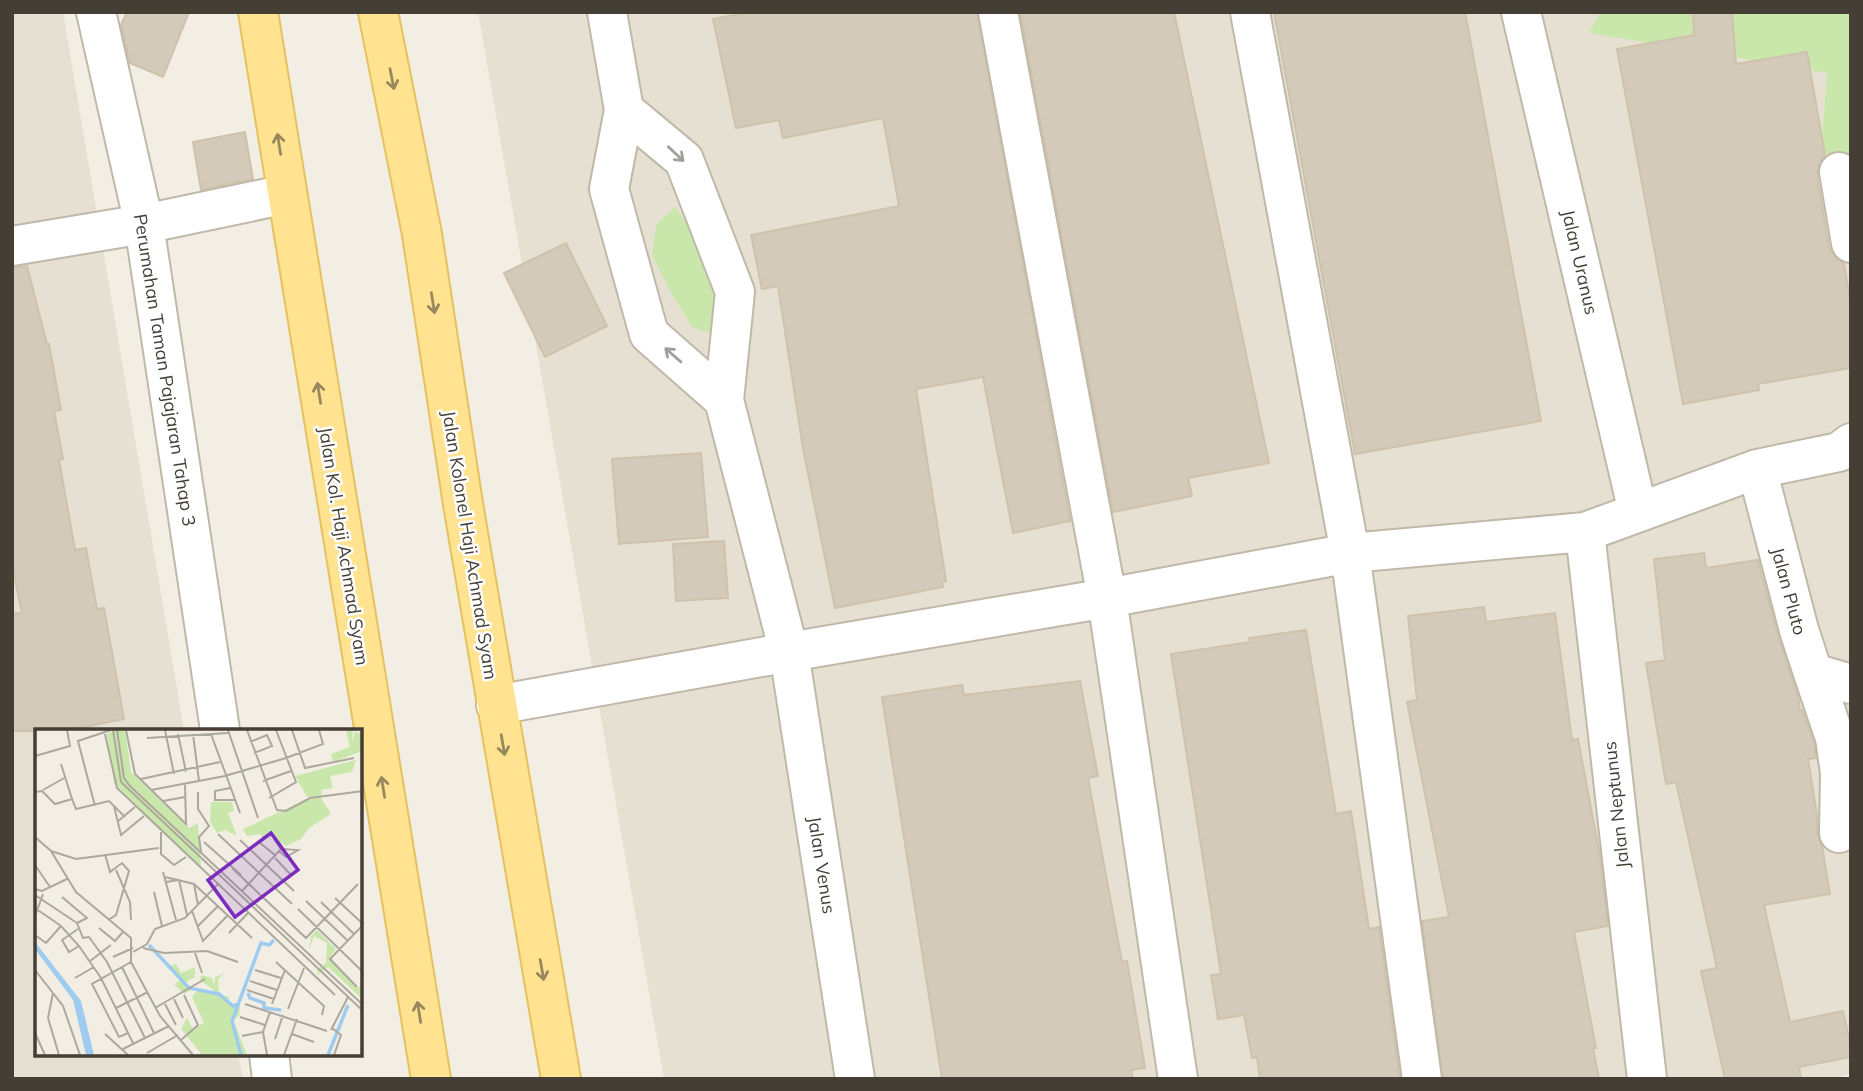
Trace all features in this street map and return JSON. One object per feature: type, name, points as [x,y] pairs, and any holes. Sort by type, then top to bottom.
[{"type":"main road","name":"Jalan Kol. Haji Achmad Syam","points":[[258,12],[431,1079]]},
{"type":"main road","name":"Jalan Kolonel Haji Achmad Syam","points":[[378,12],[422,234],[496,705],[561,1079]]},
{"type":"street","name":"Perumahan Taman Pajajaran Tahap 3","points":[[96,12],[144,224],[220,729]]},
{"type":"street","points":[[607,12],[625,110],[609,189],[649,334],[724,400]]},
{"type":"street","points":[[998,12],[1107,598],[1178,1079]]},
{"type":"street","points":[[1250,12],[1350,553],[1422,1079]]},
{"type":"street","name":"Jalan Uranus","points":[[1521,12],[1638,512]]},
{"type":"street","points":[[625,110],[684,160],[735,292],[724,400]]},
{"type":"street","points":[[1839,172],[1851,243]]},
{"type":"street","points":[[12,246],[144,224],[287,194]]},
{"type":"street","name":"Jalan Venus","points":[[724,400],[789,652],[855,1079]]},
{"type":"street","points":[[496,705],[1350,553],[1585,532],[1757,470],[1847,457]]},
{"type":"street","name":"Jalan Pluto","points":[[1757,470],[1796,617],[1835,738],[1840,773],[1839,833]]},
{"type":"street","name":"Jalan Neptunus","points":[[1585,532],[1647,1079]]},
{"type":"street","points":[[1813,673],[1851,684]]},
{"type":"street","points":[[269,1056],[272,1079]]},
{"type":"shaded area","points":[[12,12],[63,12],[184,729],[35,729],[35,1056],[238,1056],[243,1079],[12,1079]]},
{"type":"shaded area","points":[[478,12],[1600,12],[1589,33],[1827,73],[1821,150],[1847,169],[1851,185],[1851,1073],[1833,1079],[664,1079]]},
{"type":"green space","points":[[1600,12],[1851,12],[1851,185],[1847,169],[1821,150],[1827,73],[1589,33]]},
{"type":"green space","points":[[675,207],[706,254],[724,294],[725,303],[716,335],[692,327],[652,255],[656,225]]},
{"type":"building","points":[[127,12],[189,12],[163,77],[130,63],[121,25]]},
{"type":"building","points":[[750,12],[977,12],[1070,521],[1013,533],[983,377],[916,389],[946,581],[942,582],[943,587],[835,608],[803,448],[778,286],[762,289],[751,235],[899,206],[883,118],[783,138],[779,120],[736,128],[713,19]]},
{"type":"building","points":[[1020,12],[1174,12],[1269,463],[1188,478],[1192,496],[1113,512]]},
{"type":"building","points":[[1274,12],[1465,12],[1541,421],[1355,454]]},
{"type":"building","points":[[1693,12],[1732,12],[1736,64],[1807,52],[1825,155],[1819,164],[1817,176],[1829,247],[1835,257],[1844,264],[1851,304],[1851,368],[1758,384],[1759,390],[1683,404],[1617,49],[1694,35]]},
{"type":"building","points":[[245,132],[253,179],[201,190],[193,142]]},
{"type":"building","points":[[566,243],[607,326],[545,357],[504,273]]},
{"type":"building","points":[[27,266],[49,344],[61,410],[54,411],[63,459],[59,460],[75,550],[86,548],[97,609],[104,608],[124,719],[75,729],[12,731],[12,614],[22,613],[12,565],[12,268]]},
{"type":"building","points":[[701,453],[708,537],[619,544],[612,459]]},
{"type":"building","points":[[724,541],[728,598],[676,601],[673,544]]},
{"type":"building","points":[[1704,553],[1706,568],[1758,560],[1800,710],[1814,743],[1816,758],[1808,759],[1817,815],[1817,833],[1822,846],[1830,894],[1764,905],[1790,1022],[1843,1011],[1851,1057],[1799,1067],[1801,1079],[1725,1079],[1701,971],[1717,968],[1676,782],[1666,784],[1646,663],[1665,660],[1654,559]]},
{"type":"building","points":[[1484,607],[1486,622],[1555,613],[1572,740],[1578,739],[1600,856],[1608,926],[1574,932],[1596,1048],[1593,1048],[1599,1079],[1443,1079],[1422,921],[1449,917],[1407,702],[1417,700],[1408,616]]},
{"type":"building","points":[[1306,630],[1336,814],[1351,811],[1369,929],[1379,927],[1400,1079],[1260,1079],[1257,1057],[1252,1058],[1244,1015],[1218,1019],[1211,975],[1221,974],[1171,654],[1250,642],[1249,638]]},
{"type":"building","points":[[1080,681],[1098,776],[1088,778],[1122,962],[1127,961],[1145,1068],[1131,1070],[1133,1079],[942,1079],[882,697],[962,685],[964,695]]}]
